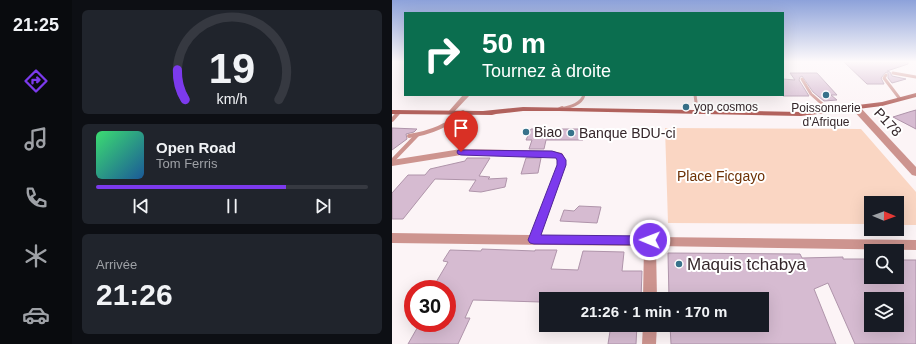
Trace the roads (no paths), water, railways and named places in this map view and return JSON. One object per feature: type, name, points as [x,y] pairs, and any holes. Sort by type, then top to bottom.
[{"type":"main road","points":[[486,112],[517,115],[670,116],[784,114],[831,112],[916,95]]},
{"type":"main road","points":[[394,112],[486,112],[523,109],[559,109],[784,114]]},
{"type":"street","points":[[451,112],[466,96]]},
{"type":"street","name":"P178","points":[[856,108],[916,173]]},
{"type":"street","points":[[392,162],[461,152],[552,154],[559,156],[562,160],[562,165],[534,240]]},
{"type":"street","points":[[392,238],[650,240],[916,245]]},
{"type":"street","points":[[650,240],[650,292]]},
{"type":"street","points":[[649,344],[650,332]]},
{"type":"lane","points":[[884,78],[900,99]]},
{"type":"lane","points":[[802,79],[811,94],[831,112]]},
{"type":"lane","points":[[559,109],[580,102],[584,99],[584,96]]},
{"type":"lane","points":[[695,96],[697,111]]},
{"type":"lane","points":[[392,120],[394,112]]},
{"type":"lane","points":[[409,136],[434,131],[460,116],[463,112]]},
{"type":"lane","points":[[392,162],[417,135]]},
{"type":"place","name":"Poissonnerie d'Afrique","points":[[826,95]]},
{"type":"place","name":"yop cosmos","points":[[686,107]]},
{"type":"place","name":"Biao","points":[[526,132]]},
{"type":"place","name":"Banque BDU-ci","points":[[571,133]]},
{"type":"place","name":"Maquis tchabya","points":[[679,264]]},
{"type":"park label","name":"Place Ficgayo","points":[[721,176]]}]
